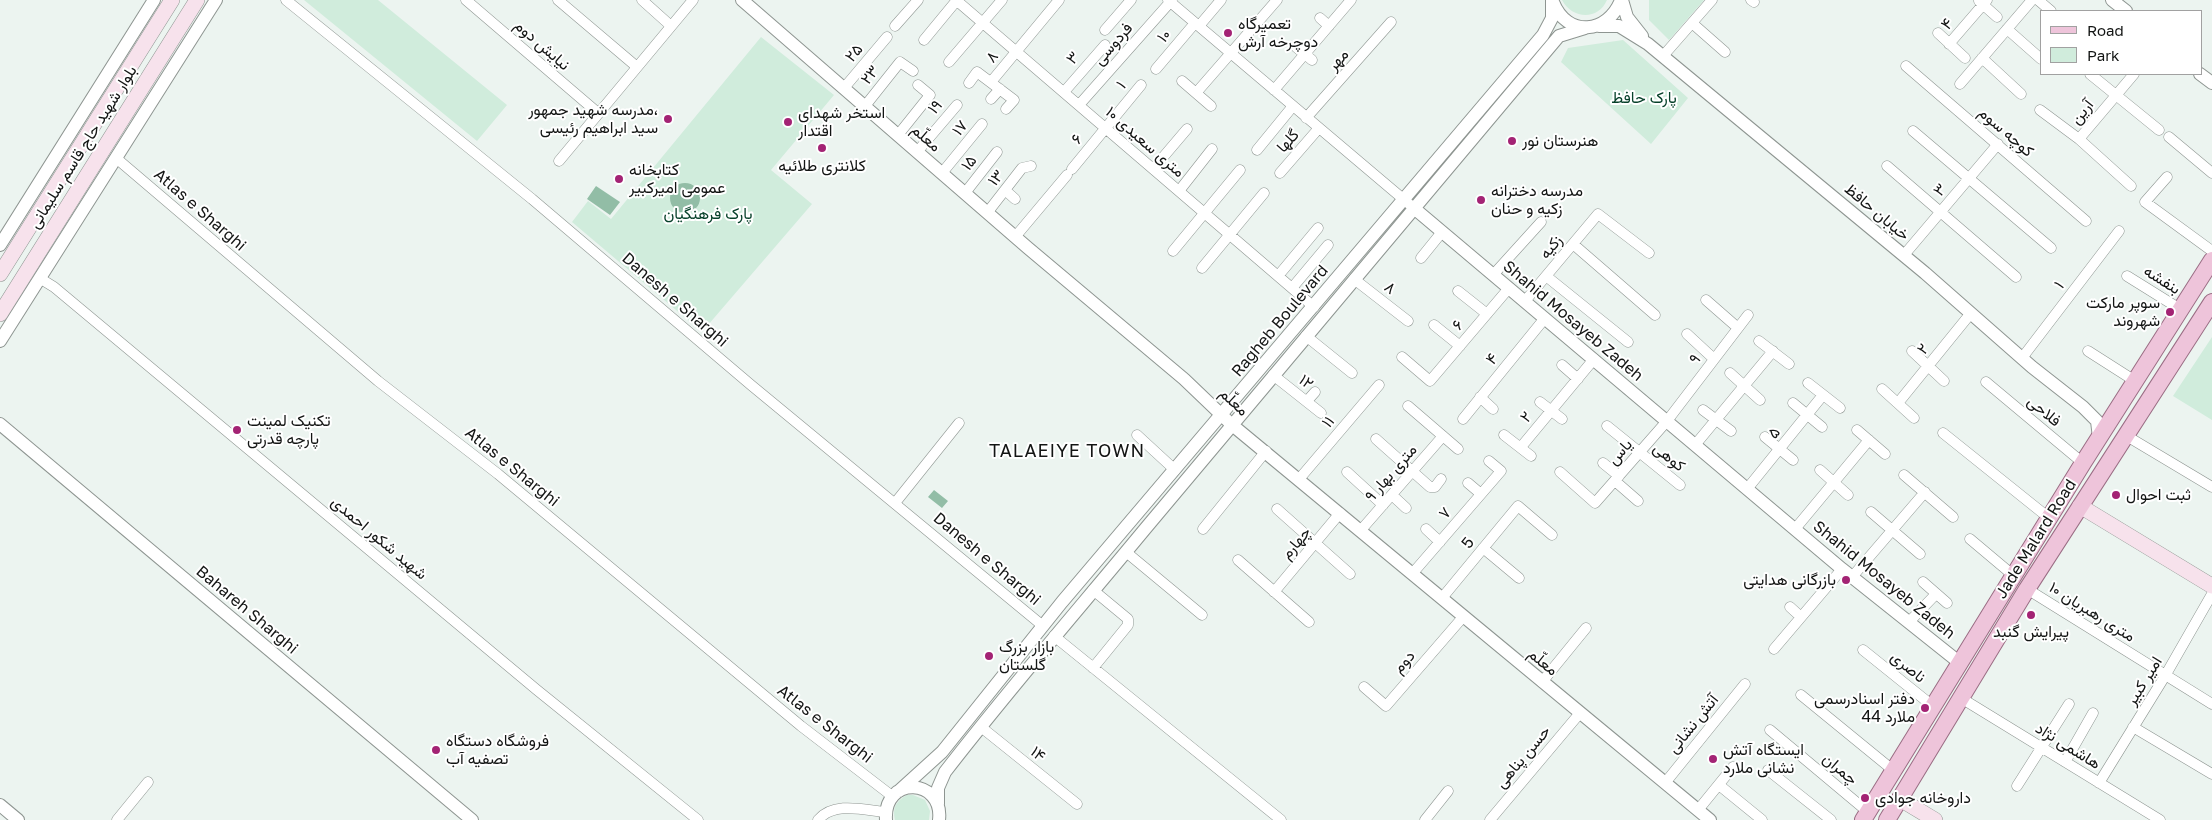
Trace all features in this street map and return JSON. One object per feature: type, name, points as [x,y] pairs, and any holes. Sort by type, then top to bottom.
[{"type":"main road","name":"بلوار شهید حاج قاسم سلیمانی","points":[[0,273],[172,0]]},
{"type":"main road","name":"بلوار شهید حاج قاسم سلیمانی","points":[[0,314],[197,0]]},
{"type":"main road","name":"Jade Malard Road","points":[[1865,816],[2116,410],[2212,260]]},
{"type":"main road","name":"Jade Malard Road","points":[[1887,820],[2027,589],[2212,302]]},
{"type":"main road","points":[[2080,506],[2212,586]]},
{"type":"main road","points":[[1900,799],[1935,820]]},
{"type":"street","points":[[0,245],[154,0]]},
{"type":"street","points":[[0,341],[216,0]]},
{"type":"street","name":"Danesh e Sharghi","points":[[286,0],[532,198],[751,385],[1043,626]]},
{"type":"street","points":[[558,0],[637,67]]},
{"type":"street","points":[[642,0],[671,26]]},
{"type":"street","points":[[558,161],[693,0]]},
{"type":"street","points":[[895,26],[918,0]]},
{"type":"street","points":[[924,40],[956,0]]},
{"type":"street","name":"۱۰ متری سعیدی","points":[[956,0],[1314,307]]},
{"type":"street","points":[[949,62],[1002,0]]},
{"type":"street","name":"۸","points":[[991,82],[1059,0]]},
{"type":"street","points":[[1105,30],[1131,0]]},
{"type":"street","points":[[1197,24],[1221,0]]},
{"type":"street","points":[[1196,93],[1277,0]]},
{"type":"street","points":[[1552,0],[1556,11],[1564,20],[1585,28]]},
{"type":"street","name":"Ragheb Boulevard","points":[[895,793],[942,752],[1043,626],[1548,28],[1553,12],[1552,0]]},
{"type":"street","points":[[1598,26],[1613,15],[1621,0]]},
{"type":"street","name":"خیابان حافظ","points":[[1621,0],[1626,17],[1648,44]]},
{"type":"street","points":[[1664,56],[1712,0]]},
{"type":"street","points":[[1960,84],[2032,0]]},
{"type":"street","points":[[2038,0],[2050,10]]},
{"type":"street","points":[[2112,0],[2125,10]]},
{"type":"street","name":"معلّم","points":[[746,1],[987,213],[1223,414],[1231,424],[1300,478],[1463,617],[1710,820]]},
{"type":"street","name":"Shahid Mosayeb Zadeh","points":[[1170,1],[1306,118],[1847,573],[1960,663]]},
{"type":"street","name":"فردوسی","points":[[1079,105],[1170,1]]},
{"type":"street","points":[[1274,90],[1309,57],[1329,26],[1355,1]]},
{"type":"street","name":"نیایش دوم","points":[[472,2],[598,114]]},
{"type":"street","points":[[1983,2],[1997,17]]},
{"type":"street","name":"۴","points":[[1949,44],[1983,2]]},
{"type":"street","points":[[1320,18],[1329,26]]},
{"type":"street","name":"مهر","points":[[1306,118],[1391,22]]},
{"type":"street","points":[[1692,23],[1725,52]]},
{"type":"street","name":"۱۰","points":[[1156,69],[1197,24]]},
{"type":"street","name":"خیابان حافظ","points":[[1585,28],[1619,26],[1664,56],[2082,407]]},
{"type":"street","name":"Ragheb Boulevard","points":[[939,820],[938,788],[942,777],[1054,636],[1559,36],[1585,28]]},
{"type":"street","points":[[2008,29],[2040,58]]},
{"type":"street","points":[[1938,33],[1965,58]]},
{"type":"street","name":"۲۵","points":[[844,88],[888,37]]},
{"type":"street","name":"۳","points":[[1064,92],[1105,45]]},
{"type":"street","points":[[1296,47],[1309,57]]},
{"type":"street","points":[[1982,58],[2021,94]]},
{"type":"street","name":"۲۳","points":[[865,106],[900,62],[913,71]]},
{"type":"street","name":"کوچه سوم","points":[[1906,66],[2086,221]]},
{"type":"street","points":[[969,83],[977,72],[1014,100],[1006,109]]},
{"type":"street","points":[[2091,75],[2159,130]]},
{"type":"street","name":"آرین","points":[[2131,186],[2079,139],[2133,75]]},
{"type":"street","points":[[2201,75],[2212,84]]},
{"type":"street","points":[[1182,81],[1212,106]]},
{"type":"street","points":[[898,135],[930,95],[918,85]]},
{"type":"street","name":"۱","points":[[1105,128],[1141,85]]},
{"type":"street","points":[[990,99],[1000,89]]},
{"type":"street","name":"۱۹","points":[[917,152],[957,105]]},
{"type":"street","points":[[1257,150],[1293,106]]},
{"type":"street","points":[[2040,110],[2079,139]]},
{"type":"street","name":"۱۷","points":[[942,174],[982,124]]},
{"type":"street","name":"۶","points":[[1015,237],[1105,128]]},
{"type":"street","name":"گلها","points":[[1280,173],[1319,128]]},
{"type":"street","points":[[1153,168],[1187,129]]},
{"type":"street","points":[[1913,130],[2051,248]]},
{"type":"street","points":[[2168,137],[2212,173]]},
{"type":"street","name":"۳","points":[[1904,256],[1998,144]]},
{"type":"street","points":[[1179,191],[1212,149]]},
{"type":"street","name":"۱۵","points":[[965,193],[997,152]]},
{"type":"street","name":"Atlas e Sharghi","points":[[116,158],[378,381],[528,499],[801,726],[895,793]]},
{"type":"street","name":"۱۳","points":[[987,213],[1022,168],[1030,166]]},
{"type":"street","points":[[1887,166],[2016,277]]},
{"type":"street","points":[[1173,251],[1240,170]]},
{"type":"street","points":[[2167,177],[2145,202],[2212,251]]},
{"type":"street","points":[[1005,190],[1015,199]]},
{"type":"street","points":[[1202,268],[1264,192]]},
{"type":"street","name":"زکیه","points":[[1525,302],[1598,214],[1649,253]]},
{"type":"street","points":[[0,273],[16,219]]},
{"type":"street","points":[[1493,275],[1541,222]]},
{"type":"street","points":[[1278,276],[1318,228]]},
{"type":"street","name":"۱","points":[[2022,358],[2119,231]]},
{"type":"street","points":[[1421,258],[1442,232]]},
{"type":"street","points":[[36,256],[65,241]]},
{"type":"street","points":[[1574,244],[1655,315]]},
{"type":"street","points":[[1292,288],[1328,245]]},
{"type":"street","points":[[27,270],[41,279]]},
{"type":"street","points":[[1546,276],[1628,342]]},
{"type":"street","name":"بنفشه","points":[[2128,276],[2180,309]]},
{"type":"street","name":"شهید شکور احمدی","points":[[41,279],[537,690],[698,820]]},
{"type":"street","name":"۸","points":[[1354,280],[1408,321]]},
{"type":"street","name":"۶","points":[[1402,358],[1430,381],[1509,288]]},
{"type":"street","points":[[1458,291],[1487,314]]},
{"type":"street","points":[[1706,300],[1738,328]]},
{"type":"street","name":"۲","points":[[1898,403],[1971,313]]},
{"type":"street","name":"۹","points":[[1667,420],[1748,316]]},
{"type":"street","name":"۴","points":[[1463,419],[1545,318]]},
{"type":"street","points":[[1434,325],[1460,346]]},
{"type":"street","points":[[1686,334],[1714,359]]},
{"type":"street","points":[[1306,336],[1352,374]]},
{"type":"street","points":[[1759,341],[1789,364]]},
{"type":"street","points":[[1695,444],[1773,351]]},
{"type":"street","points":[[1912,351],[1944,381]]},
{"type":"street","points":[[2088,351],[2135,381]]},
{"type":"street","name":"۲","points":[[1521,447],[1594,359]]},
{"type":"street","points":[[1562,365],[1578,378]]},
{"type":"street","points":[[1730,373],[1760,400]]},
{"type":"street","name":"۱۲","points":[[1273,375],[1321,412]]},
{"type":"street","name":"فلاحی","points":[[1986,382],[2083,463]]},
{"type":"street","points":[[1808,383],[1840,408]]},
{"type":"street","name":"۱۱","points":[[1300,478],[1379,385]]},
{"type":"street","points":[[1882,389],[1914,418]]},
{"type":"street","points":[[1306,401],[1315,392]]},
{"type":"street","name":"۵","points":[[1747,489],[1823,395]]},
{"type":"street","points":[[1480,397],[1493,409]]},
{"type":"street","points":[[1540,402],[1562,419]]},
{"type":"street","points":[[1793,403],[1822,427]]},
{"type":"street","points":[[1408,406],[1458,449]]},
{"type":"street","points":[[2082,407],[2102,417],[2109,416],[2116,410]]},
{"type":"street","points":[[2082,407],[2097,421],[2099,438]]},
{"type":"street","points":[[1703,410],[1731,431]]},
{"type":"street","name":"یاس","points":[[1560,472],[1596,503],[1667,420]]},
{"type":"street","points":[[896,503],[959,423]]},
{"type":"street","name":"Bahareh Sharghi","points":[[0,424],[472,820]]},
{"type":"street","name":"کوهی","points":[[1607,426],[1680,485]]},
{"type":"street","points":[[1857,430],[1885,454]]},
{"type":"street","points":[[1943,433],[2049,518]]},
{"type":"street","points":[[1137,435],[1175,470]]},
{"type":"street","points":[[1504,435],[1532,456]]},
{"type":"street","points":[[2125,435],[2212,488]]},
{"type":"street","name":"۹ متری بهار","points":[[1361,530],[1443,436]]},
{"type":"street","points":[[1765,438],[1794,460]]},
{"type":"street","points":[[1376,439],[1430,487],[1435,487],[1441,479]]},
{"type":"street","points":[[1795,529],[1869,440]]},
{"type":"street","points":[[1203,529],[1266,451]]},
{"type":"street","name":"۷","points":[[1412,574],[1501,471],[1489,461]]},
{"type":"street","points":[[1604,462],[1638,501]]},
{"type":"street","points":[[1820,470],[1848,495]]},
{"type":"street","points":[[1347,472],[1383,505]]},
{"type":"street","points":[[1904,474],[1952,518]]},
{"type":"street","points":[[1468,482],[1481,494]]},
{"type":"street","points":[[1774,648],[1801,617],[1892,530],[1925,492]]},
{"type":"street","points":[[1392,495],[1406,508]]},
{"type":"street","name":"5","points":[[1442,598],[1518,506],[1552,535]]},
{"type":"street","points":[[1277,509],[1350,574]]},
{"type":"street","points":[[1872,512],[1920,554]]},
{"type":"street","name":"چهارم","points":[[1274,592],[1340,513]]},
{"type":"street","points":[[1426,530],[1440,542]]},
{"type":"street","points":[[1970,539],[2014,576]]},
{"type":"street","points":[[1483,548],[1520,578]]},
{"type":"street","points":[[1126,552],[1202,615]]},
{"type":"street","points":[[1238,560],[1310,622]]},
{"type":"street","points":[[1922,582],[1947,603]]},
{"type":"street","name":"۱۰ متری رهبریان","points":[[2027,589],[2212,704]]},
{"type":"street","points":[[1092,668],[1128,625],[1128,619],[1093,590]]},
{"type":"street","points":[[1909,622],[1936,594]]},
{"type":"street","name":"امیر کبیر","points":[[2099,783],[2166,676],[2212,594]]},
{"type":"street","points":[[1790,607],[1801,617]]},
{"type":"street","name":"دوم","points":[[1364,687],[1386,706],[1463,617]]},
{"type":"street","points":[[1542,682],[1586,628]]},
{"type":"street","points":[[1054,636],[1281,820]]},
{"type":"street","name":"ناصری","points":[[1863,650],[1934,707]]},
{"type":"street","name":"آتش نشانی","points":[[1665,783],[1746,684]]},
{"type":"street","points":[[1801,695],[1894,771]]},
{"type":"street","name":"هاشمی نژاد","points":[[1961,698],[2160,820]]},
{"type":"street","points":[[2017,786],[2069,704]]},
{"type":"street","name":"حسن پناهی","points":[[1490,820],[1580,713]]},
{"type":"street","points":[[2065,762],[2093,713]]},
{"type":"street","name":"۱۴","points":[[981,727],[1077,804]]},
{"type":"street","points":[[2133,727],[2212,774]]},
{"type":"street","name":"چمران","points":[[1770,730],[1865,816]]},
{"type":"street","points":[[1698,810],[1733,767]]},
{"type":"street","points":[[1768,770],[1831,820]]},
{"type":"street","points":[[117,820],[148,782]]},
{"type":"street","points":[[1719,785],[1757,818]]},
{"type":"street","points":[[818,820],[822,816],[840,808],[886,818],[895,793],[907,787],[925,790],[938,804]]},
{"type":"street","points":[[1425,820],[1448,790]]},
{"type":"street","points":[[0,805],[18,820]]},
{"type":"green space","points":[[304,0],[378,0],[507,105],[477,141]]},
{"type":"green space","points":[[1562,0],[1607,0],[1598,12],[1585,15],[1572,11]]},
{"type":"green space","points":[[1649,0],[1704,0],[1669,40],[1649,20]]},
{"type":"green space","name":"پارک فرهنگیان","points":[[761,37],[834,95],[771,170],[812,204],[702,332],[572,222],[588,201],[611,219]]},
{"type":"green space","name":"پارک حافظ","points":[[1623,40],[1688,98],[1651,144],[1561,62],[1568,48]]},
{"type":"green space","points":[[2212,337],[2212,420],[2173,396]]},
{"type":"green space","points":[[907,795],[913,795],[925,800],[930,811],[929,820],[895,820],[894,812],[896,805]]},
{"type":"shaded area","points":[[685,183],[691,184],[699,192],[699,204],[691,212],[685,213],[679,212],[671,204],[670,198],[671,192],[679,184]]},
{"type":"shaded area","points":[[596,186],[620,202],[610,215],[587,199]]},
{"type":"shaded area","points":[[934,490],[948,501],[942,508],[928,497]]},
{"type":"place","name":"تعمیرگاه دوچرخه آرش","points":[[1228,33]]},
{"type":"place","name":"مدرسه شهید جمهور، سید ابراهیم رئیسی","points":[[668,119]]},
{"type":"place","name":"استخر شهدای اقتدار","points":[[788,122]]},
{"type":"place","name":"هنرستان نور","points":[[1512,141]]},
{"type":"place","name":"کلانتری طلائیه","points":[[822,148]]},
{"type":"place","name":"کتابخانه عمومی امیرکبیر","points":[[619,179]]},
{"type":"place","name":"مدرسه دخترانه زکیه و حنان","points":[[1481,200]]},
{"type":"place","name":"سوپر مارکت شهروند","points":[[2170,312]]},
{"type":"place","name":"تکنیک لمینت پارچه قدرتی","points":[[237,430]]},
{"type":"place","name":"ثبت احوال","points":[[2116,495]]},
{"type":"place","name":"بازرگانی هدایتی","points":[[1846,580]]},
{"type":"place","name":"پیرایش گنبد","points":[[2031,615]]},
{"type":"place","name":"بازار بزرگ گلستان","points":[[989,656]]},
{"type":"place","name":"دفتر اسنادرسمی 44 ملارد","points":[[1925,708]]},
{"type":"place","name":"فروشگاه دستگاه تصفیه آب","points":[[436,750]]},
{"type":"place","name":"ایستگاه آتش نشانی ملارد","points":[[1713,759]]},
{"type":"place","name":"داروخانه جوادی","points":[[1865,798]]},
{"type":"district","name":"TALAEIYE TOWN","points":[[1067,451]]}]
